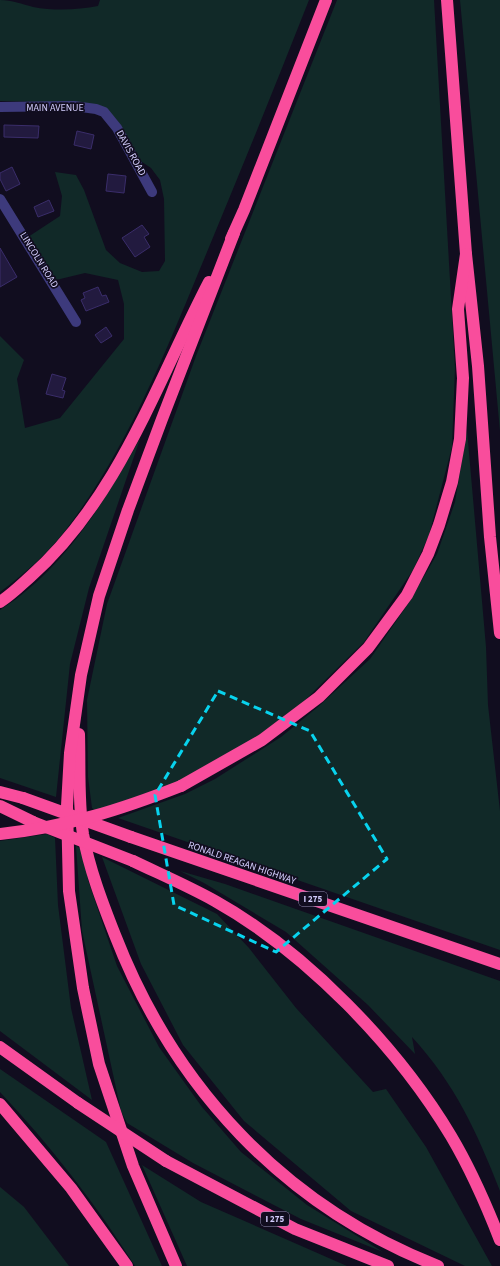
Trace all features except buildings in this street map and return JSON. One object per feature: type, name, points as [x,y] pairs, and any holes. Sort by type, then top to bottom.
[{"type":"highway","points":[[176,1266],[133,1166],[111,1104],[99,1064],[83,988],[69,891],[66,838],[70,752],[83,666],[99,596],[128,510],[234,233],[326,0]]},
{"type":"highway","points":[[447,0],[466,254],[478,366],[488,506],[500,633]]},
{"type":"highway","points":[[0,602],[44,564],[69,538],[104,488],[133,437],[196,307],[234,233]]},
{"type":"highway","points":[[0,834],[38,830],[102,815],[181,786],[262,740],[319,697],[368,648],[407,595],[428,554],[439,525],[452,482],[462,420],[463,378],[458,308],[466,254]]},
{"type":"highway","points":[[488,506],[500,550]]},
{"type":"highway","points":[[77,703],[83,834],[99,893],[129,971],[170,1046],[210,1101],[246,1141],[288,1178],[344,1220],[386,1242],[438,1266]]},
{"type":"highway","name":"RONALD REAGAN HIGHWAY","points":[[0,792],[23,798],[131,837],[497,963]]},
{"type":"highway","points":[[0,806],[33,822],[133,861],[216,901],[254,926],[302,963],[362,1020],[419,1088],[451,1136],[482,1197],[500,1240]]},
{"type":"highway","name":"I 275","points":[[0,1048],[78,1103],[166,1161],[295,1229],[388,1266]]},
{"type":"highway","points":[[0,1104],[74,1192],[127,1266]]},
{"type":"street","name":"MAIN AVENUE","points":[[0,107],[80,106],[96,109],[109,116]]},
{"type":"street","name":"DAVIS ROAD","points":[[109,116],[152,192]]},
{"type":"street","name":"LINCOLN ROAD","points":[[0,199],[76,322]]},
{"type":"highlighted area","points":[[218,691],[310,731],[387,859],[276,952],[174,905],[155,795]]},
{"type":"green space","points":[[0,0],[13,1],[33,7],[66,10],[98,6],[100,0],[309,0],[246,158],[177,324],[127,433],[87,501],[64,532],[34,564],[0,592],[0,336],[24,360],[17,379],[25,428],[60,418],[124,339],[124,304],[118,280],[85,273],[56,280],[28,237],[60,216],[62,196],[55,172],[76,175],[84,190],[106,250],[120,263],[142,272],[159,271],[165,261],[164,199],[160,180],[151,168],[139,160],[117,120],[104,108],[88,103],[0,101]]},
{"type":"green space","points":[[337,0],[434,0],[455,368],[452,447],[429,535],[413,570],[364,642],[297,708],[244,746],[183,780],[96,811],[92,808],[88,777],[87,700],[107,604],[196,356]]},
{"type":"green space","points":[[460,0],[500,0],[500,431]]},
{"type":"green space","points":[[467,430],[486,647],[488,705],[500,811],[500,950],[118,818],[185,794],[215,779],[281,737],[319,706],[370,659],[408,604],[437,554],[455,502]]},
{"type":"green space","points":[[140,439],[89,588],[70,664],[56,797],[0,778],[0,610],[23,594],[63,555],[80,534],[112,487]]},
{"type":"green space","points":[[47,834],[55,838],[58,905],[71,1008],[92,1100],[0,1031],[0,841]]},
{"type":"green space","points":[[76,846],[82,849],[88,880],[117,966],[159,1047],[202,1107],[241,1152],[307,1205],[383,1252],[301,1219],[193,1163],[127,1123],[121,1111],[82,931]]},
{"type":"green space","points":[[102,857],[217,914],[249,948],[296,1008],[373,1092],[386,1089],[426,1147],[492,1266],[465,1266],[351,1211],[244,1121],[183,1045],[141,964]]},
{"type":"green space","points":[[180,871],[225,884],[500,981],[500,1191],[483,1149],[464,1110],[441,1073],[412,1037],[415,1054],[368,1005],[286,932],[204,883]]},
{"type":"green space","points":[[0,1069],[106,1142],[162,1266],[135,1266],[72,1176],[19,1112],[0,1092]]},
{"type":"green space","points":[[142,1165],[201,1202],[347,1266],[187,1266]]},
{"type":"green space","points":[[0,1187],[24,1207],[69,1266],[0,1266]]}]
